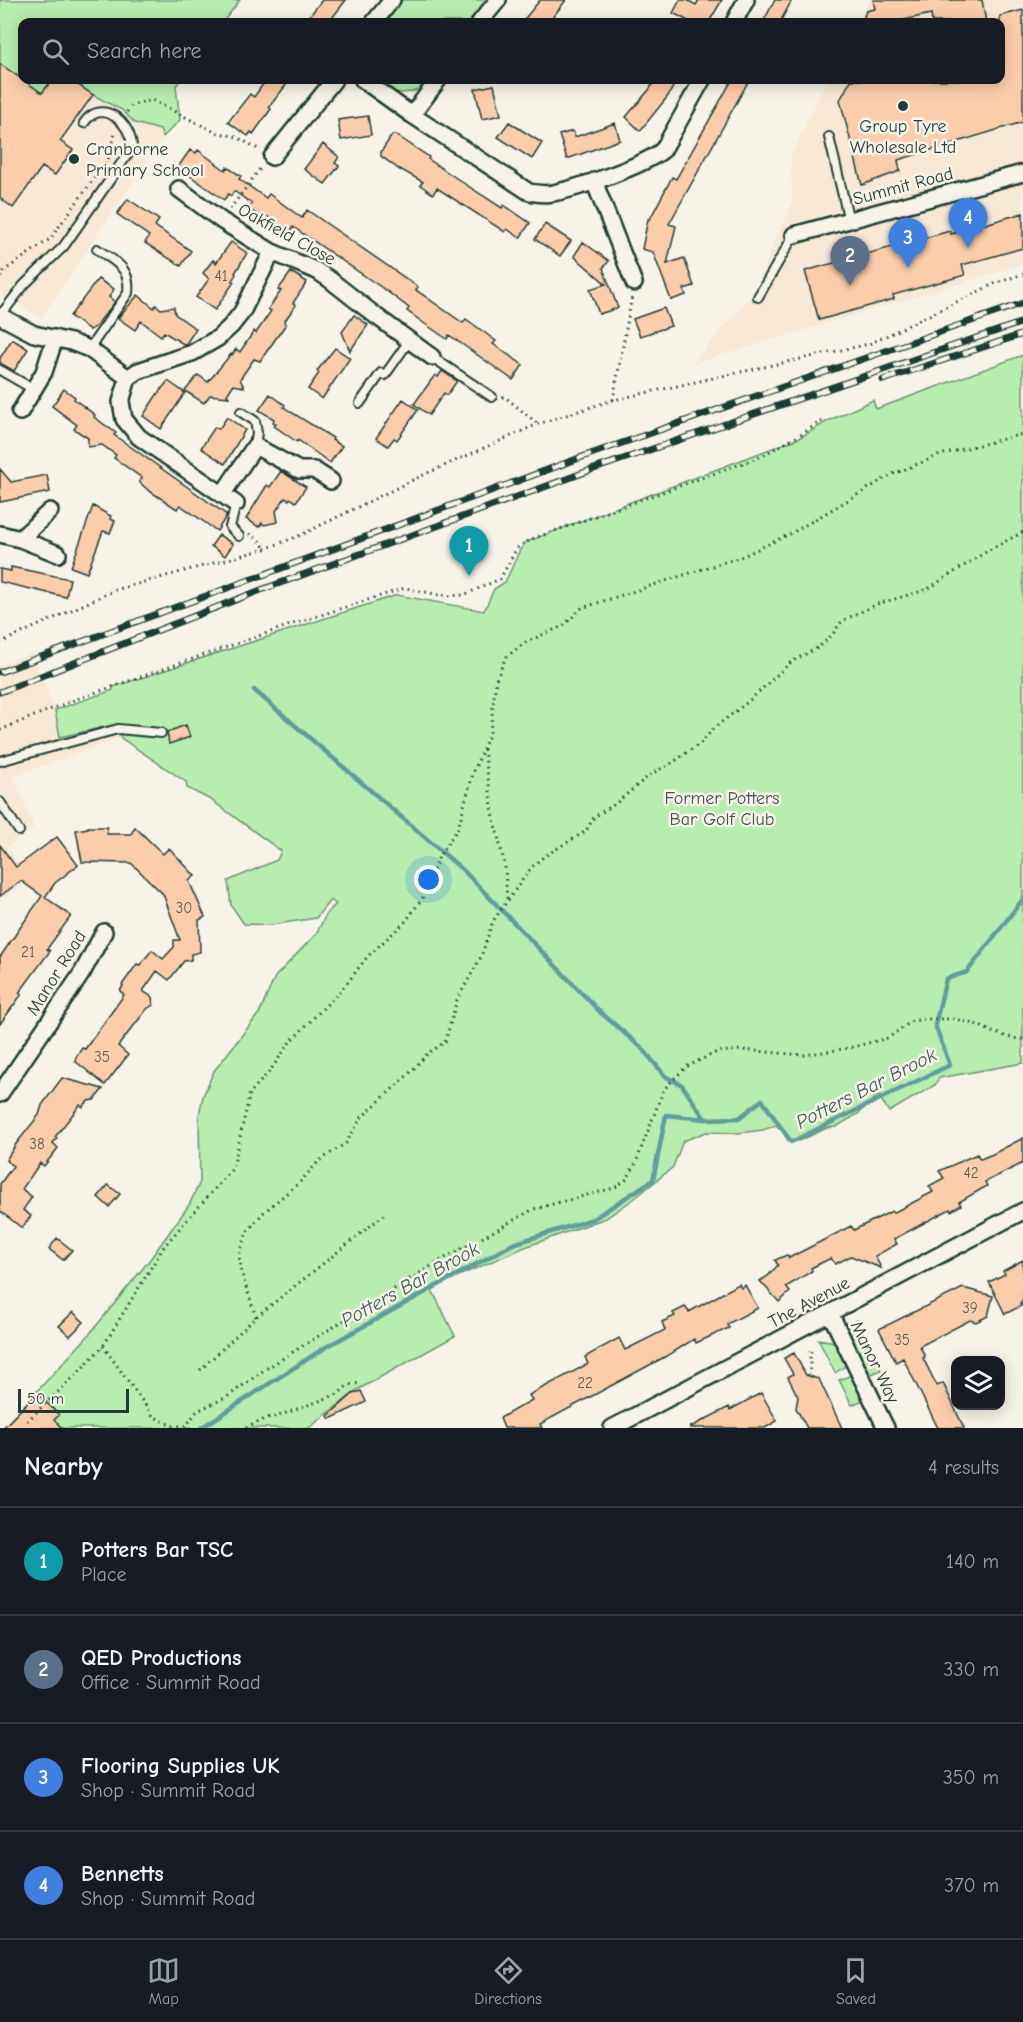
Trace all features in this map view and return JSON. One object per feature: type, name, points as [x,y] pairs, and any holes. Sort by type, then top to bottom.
[{"type":"street","points":[[377,18],[392,0]]},
{"type":"street","points":[[483,18],[498,0]]},
{"type":"street","points":[[736,18],[746,0]]},
{"type":"street","points":[[272,157],[331,84]]},
{"type":"street","points":[[369,84],[529,192],[550,194],[594,181],[654,157],[663,150],[700,84]]},
{"type":"street","points":[[412,115],[435,84]]},
{"type":"street","name":"Summit Road","points":[[794,235],[1023,173]]},
{"type":"street","points":[[594,181],[634,283]]},
{"type":"street","name":"Oakfield Close","points":[[178,189],[222,221],[272,252],[317,271],[432,357]]},
{"type":"street","points":[[236,504],[139,437],[124,419],[121,402],[128,378],[138,371],[192,353],[218,338],[242,312],[272,252]]},
{"type":"street","points":[[0,316],[34,334],[71,342],[89,349],[128,378]]},
{"type":"street","points":[[20,412],[44,372],[55,338]]},
{"type":"street","points":[[222,495],[255,446],[299,470],[314,470],[331,481]]},
{"type":"street","points":[[20,539],[50,511]]},
{"type":"street","points":[[0,534],[58,554]]},
{"type":"street","name":"Manor Road","points":[[0,1094],[82,973],[105,932]]},
{"type":"street","name":"The Avenue","points":[[612,1428],[1023,1211]]},
{"type":"street","name":"Manor Way","points":[[830,1313],[886,1428]]},
{"type":"lane","points":[[0,316],[24,285],[64,246],[132,148],[132,137],[126,126],[108,112],[97,112],[89,116],[84,123]]},
{"type":"lane","points":[[829,136],[849,221]]},
{"type":"lane","points":[[758,297],[794,235]]},
{"type":"lane","points":[[89,349],[128,293],[129,285],[124,269],[97,249]]},
{"type":"lane","points":[[360,403],[381,373],[385,375],[409,341]]},
{"type":"lane","points":[[432,357],[492,397]]},
{"type":"lane","points":[[0,370],[33,389]]},
{"type":"lane","points":[[241,412],[255,421],[257,433],[255,446]]},
{"type":"lane","points":[[236,504],[230,527],[239,536]]},
{"type":"lane","points":[[0,762],[118,729],[161,733]]},
{"type":"lane","points":[[0,802],[19,831]]},
{"type":"path","points":[[222,221],[264,163],[272,157]]},
{"type":"path","points":[[0,643],[115,590],[265,549],[301,535],[422,476],[538,424],[614,400],[868,344],[996,283],[1023,274]]},
{"type":"path","points":[[614,400],[634,283]]},
{"type":"path","points":[[492,397],[505,397],[538,424]]},
{"type":"path","points":[[0,730],[75,700],[296,623],[405,588],[445,596],[464,595],[500,579],[517,548],[532,538],[760,457],[825,419]]},
{"type":"path","points":[[27,1421],[103,1346],[165,1245],[233,1168],[250,1093],[270,1071],[290,1042],[345,986],[367,957],[406,921],[423,897],[439,856],[458,828],[473,773],[490,732],[496,680],[506,657],[526,642],[564,626],[582,608],[743,556],[790,534],[891,475],[940,455],[1023,434]]},
{"type":"path","points":[[256,1317],[241,1271],[239,1255],[247,1232],[262,1213],[301,1181],[319,1161],[346,1143],[362,1117],[409,1074],[428,1053],[445,1042],[458,1000],[481,957],[493,921],[531,868],[543,857],[586,831],[594,817],[615,804],[651,774],[672,763],[702,742],[714,728],[749,701],[791,662],[819,647],[842,621],[877,604],[926,590],[989,550],[1023,532]]},
{"type":"path","points":[[484,747],[494,820],[505,866],[507,901]]},
{"type":"path","points":[[103,1346],[153,1416],[172,1426],[187,1427],[197,1411],[227,1397],[264,1370],[436,1263],[534,1209],[614,1188],[627,1179],[635,1165],[664,1089],[686,1067],[717,1052],[742,1050],[804,1054],[849,1048],[888,1038],[912,1021],[924,1019],[955,1019],[978,1024],[992,1032],[1012,1038],[1023,1039]]},
{"type":"path","points":[[200,1370],[256,1317],[384,1215]]},
{"type":"path","points":[[808,1376],[811,1369],[809,1358],[812,1347]]},
{"type":"path","points":[[246,1428],[267,1418],[338,1394],[348,1385],[360,1383]]},
{"type":"shaded area","name":"Cranborne Primary School","points":[[0,0],[18,18],[18,84],[167,84],[180,120],[163,137],[41,318],[0,292]]},
{"type":"shaded area","points":[[870,0],[1023,0],[1023,264],[692,364],[756,291],[774,241],[792,202],[791,156],[825,84],[1005,84],[1005,18],[862,18]]},
{"type":"shaded area","points":[[32,653],[55,710],[60,737],[118,724],[121,738],[13,776],[34,827],[7,847],[30,879],[0,900],[0,665]]},
{"type":"green space","points":[[0,0],[240,0],[226,18],[18,18],[18,76],[0,64]]},
{"type":"green space","points":[[402,0],[493,0],[478,18],[388,18]]},
{"type":"green space","points":[[29,84],[49,84],[42,93]]},
{"type":"green space","points":[[77,84],[177,84],[180,120],[163,137],[160,130],[135,123],[122,110]]},
{"type":"green space","points":[[380,84],[426,84],[419,89],[404,93]]},
{"type":"green space","name":"Former Potters Bar Golf Club","points":[[1023,355],[1023,1063],[939,1078],[935,1085],[889,1112],[878,1095],[858,1114],[836,1127],[827,1128],[799,1141],[790,1139],[776,1125],[763,1130],[739,1133],[706,1132],[683,1141],[673,1167],[606,1218],[525,1247],[431,1288],[455,1336],[359,1389],[309,1428],[3,1428],[88,1336],[148,1262],[189,1205],[200,1182],[199,1115],[203,1096],[214,1071],[260,1012],[275,977],[316,934],[327,913],[336,904],[330,900],[316,918],[271,925],[244,924],[231,905],[228,881],[277,860],[281,851],[211,800],[187,788],[186,782],[121,738],[118,724],[60,737],[55,710],[113,690],[113,687],[397,595],[484,611],[494,589],[505,582],[526,542],[799,438],[826,422],[873,400],[876,409]]},
{"type":"green space","points":[[857,1320],[881,1370],[867,1376],[849,1339],[849,1333]]},
{"type":"green space","points":[[818,1339],[835,1342],[847,1365],[835,1373]]},
{"type":"green space","points":[[852,1377],[863,1397],[861,1401],[852,1405],[839,1380]]},
{"type":"building","points":[[322,0],[346,0],[332,18],[308,18]]},
{"type":"building","points":[[540,0],[566,0],[552,18],[525,18]]},
{"type":"building","points":[[680,0],[687,0],[696,5],[699,0],[722,0],[711,18],[682,18],[673,13]]},
{"type":"building","points":[[775,0],[792,0],[782,18],[765,18]]},
{"type":"building","points":[[873,0],[982,0],[985,18],[932,18],[931,14],[913,18],[863,18],[866,11],[875,9]]},
{"type":"building","points":[[1023,10],[1023,122],[898,160],[900,171],[862,185],[840,100],[849,84],[1005,84],[1005,18],[1000,18],[1000,16]]},
{"type":"building","points":[[0,64],[18,76],[18,84],[29,84],[42,93],[49,84],[77,84],[93,95],[60,141],[73,150],[55,175],[42,167],[13,208],[0,198]]},
{"type":"building","points":[[263,84],[287,84],[269,107],[271,109],[253,134],[251,132],[248,136],[228,122],[250,94],[254,97]]},
{"type":"building","points":[[653,84],[675,84],[640,131],[626,117]]},
{"type":"building","points":[[730,84],[747,84],[669,224],[676,226],[667,264],[684,258],[694,286],[684,289],[686,295],[671,300],[653,252],[642,249],[648,219],[672,177],[676,179]]},
{"type":"building","points":[[494,85],[501,115],[482,119],[475,89]]},
{"type":"building","points":[[368,116],[371,135],[341,140],[338,120]]},
{"type":"building","points":[[509,122],[542,143],[532,159],[498,137]]},
{"type":"building","points":[[615,123],[620,140],[567,159],[559,135],[573,131],[575,137]]},
{"type":"building","points":[[392,135],[396,135],[502,208],[504,205],[530,223],[520,238],[507,229],[505,232],[437,188],[433,194],[420,185],[423,182],[400,170],[381,156],[381,152]]},
{"type":"building","points":[[323,144],[339,157],[335,163],[339,166],[325,184],[304,169]]},
{"type":"building","points":[[190,150],[196,153],[198,150],[225,170],[227,167],[241,176],[239,179],[266,198],[269,194],[302,218],[307,210],[418,287],[416,290],[463,323],[466,319],[496,341],[493,344],[523,365],[513,380],[449,335],[447,339],[425,324],[407,311],[409,308],[388,292],[293,227],[290,232],[268,217],[266,220],[248,209],[252,204],[234,191],[224,200],[178,167]]},
{"type":"building","points":[[128,199],[159,220],[155,226],[191,251],[181,266],[145,243],[149,236],[117,214]]},
{"type":"building","points":[[1023,213],[1023,248],[962,265],[965,275],[893,295],[894,299],[819,320],[805,271]]},
{"type":"building","points":[[545,224],[571,241],[560,256],[535,239]]},
{"type":"building","points":[[231,242],[247,253],[235,273],[232,281],[234,282],[215,310],[196,297],[209,279],[203,273],[213,260],[216,263]]},
{"type":"building","points":[[583,242],[609,261],[603,268],[618,308],[599,314],[590,289],[606,284],[574,256]]},
{"type":"building","points":[[291,272],[307,282],[293,303],[296,305],[284,322],[286,324],[260,361],[254,359],[240,379],[244,387],[233,385],[227,395],[229,397],[210,395],[204,403],[185,391],[198,375],[208,382],[236,349],[240,352],[271,311],[268,309]]},
{"type":"building","points":[[98,279],[114,289],[109,297],[115,302],[90,330],[70,316]]},
{"type":"building","points":[[138,295],[154,308],[156,305],[161,309],[174,307],[175,314],[196,329],[185,345],[164,332],[161,336],[141,321],[135,330],[118,318]]},
{"type":"building","points":[[664,308],[671,326],[640,336],[633,319]]},
{"type":"building","points":[[354,315],[368,325],[350,351],[342,332]]},
{"type":"building","points":[[12,339],[28,349],[14,371],[0,363],[0,358]]},
{"type":"building","points":[[335,348],[350,358],[322,399],[308,389],[319,373],[317,371]]},
{"type":"building","points":[[442,371],[457,381],[447,395],[444,393],[429,415],[414,404],[435,375],[438,377]]},
{"type":"building","points":[[168,381],[185,393],[161,429],[143,416]]},
{"type":"building","points":[[64,389],[95,415],[94,417],[116,433],[114,435],[227,515],[217,531],[180,505],[177,509],[148,490],[139,482],[142,478],[114,458],[116,455],[102,445],[88,447],[88,438],[74,429],[77,425],[52,406]]},
{"type":"building","points":[[270,394],[285,405],[284,407],[342,446],[330,463],[274,426],[276,424],[273,422],[274,419],[259,410]]},
{"type":"building","points":[[403,399],[418,410],[397,440],[394,438],[388,446],[376,438]]},
{"type":"building","points":[[227,417],[245,430],[225,464],[201,448],[215,427],[219,429]]},
{"type":"building","points":[[0,469],[11,482],[47,475],[50,492],[0,502]]},
{"type":"building","points":[[281,471],[306,487],[296,502],[285,498],[276,511],[278,522],[264,525],[262,523],[259,527],[246,519],[267,485],[270,487]]},
{"type":"building","points":[[93,506],[111,516],[110,519],[115,521],[110,533],[103,531],[87,573],[71,567]]},
{"type":"building","points":[[219,535],[233,544],[225,556],[211,546]]},
{"type":"building","points":[[11,567],[70,579],[66,597],[0,582],[0,569],[11,571]]},
{"type":"building","points":[[186,725],[190,737],[169,744],[167,732]]},
{"type":"building","points":[[88,827],[107,827],[107,834],[131,834],[135,827],[163,854],[169,848],[195,876],[189,881],[205,917],[199,920],[200,952],[191,954],[191,960],[184,961],[169,980],[157,971],[143,991],[152,997],[153,1005],[147,1009],[118,1046],[128,1055],[105,1085],[75,1061],[76,1057],[82,1048],[85,1049],[124,995],[120,991],[122,985],[137,964],[140,965],[152,950],[163,959],[174,947],[174,940],[180,940],[163,894],[131,863],[82,862],[76,830]]},
{"type":"building","points":[[57,837],[78,865],[55,883],[45,897],[71,916],[47,949],[50,951],[19,993],[22,994],[0,1024],[0,957],[42,896],[21,881],[0,896],[0,845],[16,867]]},
{"type":"building","points":[[62,1078],[103,1089],[94,1100],[88,1101],[83,1107],[80,1105],[55,1137],[57,1138],[53,1143],[58,1148],[44,1166],[40,1163],[22,1189],[32,1197],[23,1210],[31,1216],[22,1228],[0,1211],[0,1184],[13,1166],[6,1160],[39,1115],[42,1105]]},
{"type":"building","points":[[1023,1138],[1023,1163],[985,1182],[987,1186],[959,1202],[961,1205],[951,1211],[950,1209],[894,1239],[897,1244],[875,1256],[881,1268],[851,1256],[835,1264],[831,1258],[811,1268],[812,1271],[786,1287],[790,1292],[779,1302],[760,1281],[778,1265],[775,1260],[787,1255],[789,1258],[851,1226],[854,1230],[892,1211],[893,1213],[933,1192],[929,1186],[944,1178],[939,1171],[977,1154],[980,1159],[993,1154]]},
{"type":"building","points":[[108,1185],[120,1194],[109,1207],[98,1197]]},
{"type":"building","points":[[57,1238],[72,1250],[63,1260],[49,1249]]},
{"type":"building","points":[[1023,1260],[1023,1299],[1020,1304],[1023,1305],[1005,1314],[989,1282],[1005,1274],[1003,1271]]},
{"type":"building","points":[[739,1284],[741,1288],[745,1285],[758,1308],[727,1324],[729,1328],[696,1343],[694,1339],[540,1424],[542,1428],[504,1428],[500,1418],[532,1400],[529,1395],[588,1364],[585,1357],[619,1338],[625,1350],[665,1330],[662,1322],[675,1316],[673,1313],[685,1307],[689,1312]]},
{"type":"building","points":[[963,1288],[993,1296],[988,1316],[976,1322],[970,1320],[920,1346],[925,1357],[923,1358],[937,1386],[943,1383],[951,1400],[951,1410],[956,1410],[964,1428],[938,1428],[903,1358],[896,1362],[879,1329]]},
{"type":"building","points":[[73,1312],[84,1322],[70,1336],[59,1326]]},
{"type":"building","points":[[794,1353],[806,1375],[819,1379],[842,1428],[807,1428],[796,1408],[798,1397],[788,1377],[793,1374],[784,1358]]},
{"type":"building","points":[[361,1391],[366,1402],[330,1419],[328,1416],[353,1394]]},
{"type":"building","points":[[37,1393],[59,1415],[54,1420],[62,1428],[3,1428]]},
{"type":"building","points":[[761,1393],[777,1421],[765,1428],[689,1428],[729,1407],[730,1410]]},
{"type":"waterway","points":[[254,690],[464,871],[600,1012],[642,1048],[665,1076],[682,1085],[705,1119]]},
{"type":"waterway","name":"Potters Bar Brook","points":[[201,1428],[326,1347],[513,1244],[593,1219],[653,1180],[666,1115],[705,1119],[739,1118],[762,1100],[791,1142],[950,1065],[935,1025],[946,979],[967,972],[1023,899]]},
{"type":"railway","points":[[0,672],[585,456],[1023,303]]},
{"type":"railway","points":[[0,692],[261,590],[591,470],[1023,322]]},
{"type":"railway","points":[[883,380],[1023,334]]},
{"type":"place","name":"Group Tyre Wholesale Ltd","points":[[903,106]]},
{"type":"place","name":"Cranborne Primary School","points":[[74,159]]},
{"type":"place","name":"Bennetts","points":[[968,248]]},
{"type":"place","name":"Flooring Supplies UK","points":[[908,268]]},
{"type":"place","name":"QED Productions","points":[[850,286]]},
{"type":"place","name":"Potters Bar TSC","points":[[469,576]]}]
